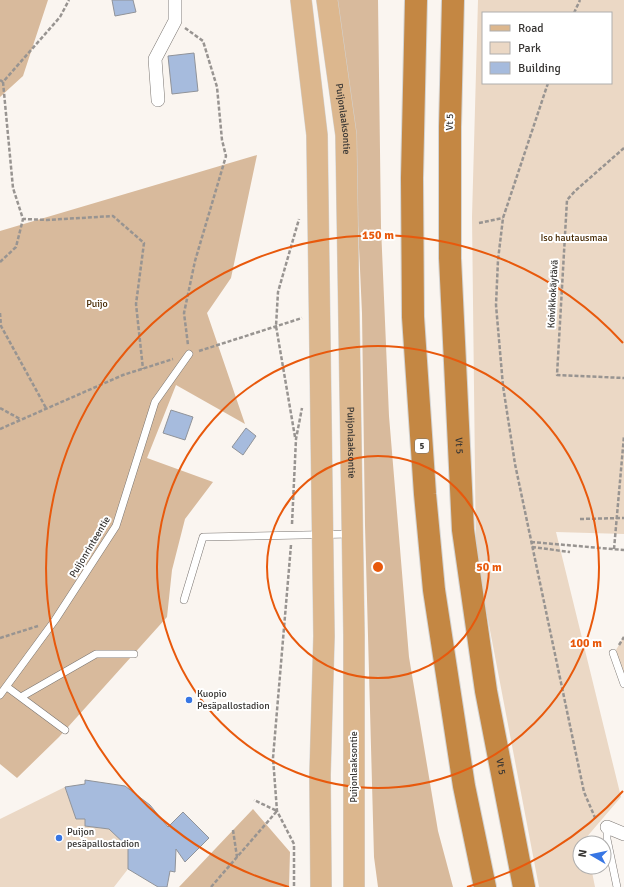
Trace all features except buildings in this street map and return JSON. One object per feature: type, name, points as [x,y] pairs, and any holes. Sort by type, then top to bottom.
[{"type":"highway","name":"5","points":[[416,0],[412,178],[413,317],[425,494],[434,590],[462,778],[485,887]]},
{"type":"highway","name":"Vt 5","points":[[453,0],[450,127],[450,258],[463,530],[486,691],[524,887]]},
{"type":"main road","points":[[301,0],[317,135],[324,636],[320,775],[321,887]]},
{"type":"main road","name":"Puijonlaaksontie","points":[[327,0],[346,135],[352,534],[354,887]]},
{"type":"street","points":[[158,100],[155,59],[175,21],[176,0]]},
{"type":"street","points":[[607,833],[624,834]]},
{"type":"lane","name":"Puijonrinteentie","points":[[0,695],[55,620],[116,526],[155,402],[189,354]]},
{"type":"lane","points":[[184,600],[203,537],[352,534]]},
{"type":"lane","points":[[613,653],[624,684]]},
{"type":"lane","points":[[21,697],[96,654],[134,654]]},
{"type":"lane","points":[[7,687],[65,730]]},
{"type":"lane","points":[[607,833],[617,887]]},
{"type":"path","points":[[0,262],[16,247],[23,219],[13,188],[1,81],[60,17],[69,0]]},
{"type":"path","points":[[574,12],[580,0]]},
{"type":"path","points":[[175,21],[203,41],[217,87],[222,140],[226,156],[195,261],[184,313],[189,354]]},
{"type":"path","points":[[548,84],[503,218],[498,260],[496,305],[503,386],[515,464],[532,547],[584,792],[598,824],[607,833]]},
{"type":"path","name":"Koivikkokäytävä","points":[[624,148],[575,191],[567,200],[557,375],[624,378]]},
{"type":"path","points":[[294,887],[294,844],[276,811],[273,758],[292,535],[296,439],[276,326],[278,292],[301,214]]},
{"type":"path","points":[[23,219],[47,220],[113,216],[144,243],[136,304],[143,369]]},
{"type":"path","points":[[479,223],[503,218]]},
{"type":"path","points":[[0,313],[0,326],[46,408]]},
{"type":"path","points":[[0,429],[123,375],[303,317]]},
{"type":"path","points":[[0,408],[21,419]]},
{"type":"path","points":[[614,549],[624,436]]},
{"type":"path","points":[[580,519],[624,518]]},
{"type":"path","points":[[531,542],[624,550]]},
{"type":"path","points":[[532,547],[570,552]]},
{"type":"path","points":[[0,638],[55,620]]},
{"type":"path","points":[[254,800],[276,811]]},
{"type":"path","points":[[211,887],[276,811]]},
{"type":"path","points":[[233,830],[237,857]]},
{"type":"green space","points":[[0,0],[48,0],[23,76],[0,97]]},
{"type":"green space","points":[[336,0],[378,0],[381,227],[389,416],[409,657],[438,831],[453,887],[378,887],[374,857],[365,525],[362,313],[354,138]]},
{"type":"green space","name":"Iso hautausmaa","points":[[478,0],[624,0],[624,534],[556,532],[621,797],[588,835],[572,835],[572,875],[593,875],[595,887],[539,887],[476,557],[472,217]]},
{"type":"green space","name":"Puijo","points":[[257,155],[231,278],[207,313],[245,424],[176,385],[147,458],[213,482],[185,519],[172,570],[167,617],[59,737],[17,778],[0,764],[0,231]]},
{"type":"green space","points":[[624,636],[624,684],[616,650]]},
{"type":"green space","name":"Puijon pesäpallostadion","points":[[65,787],[76,819],[85,819],[86,826],[109,829],[128,847],[128,869],[114,887],[0,887],[0,819]]},
{"type":"green space","points":[[253,809],[290,852],[289,887],[179,887]]},
{"type":"place","name":"Kuopio Pesäpallostadion","points":[[189,700]]},
{"type":"place","name":"Puijon pesäpallostadion","points":[[59,838]]}]
